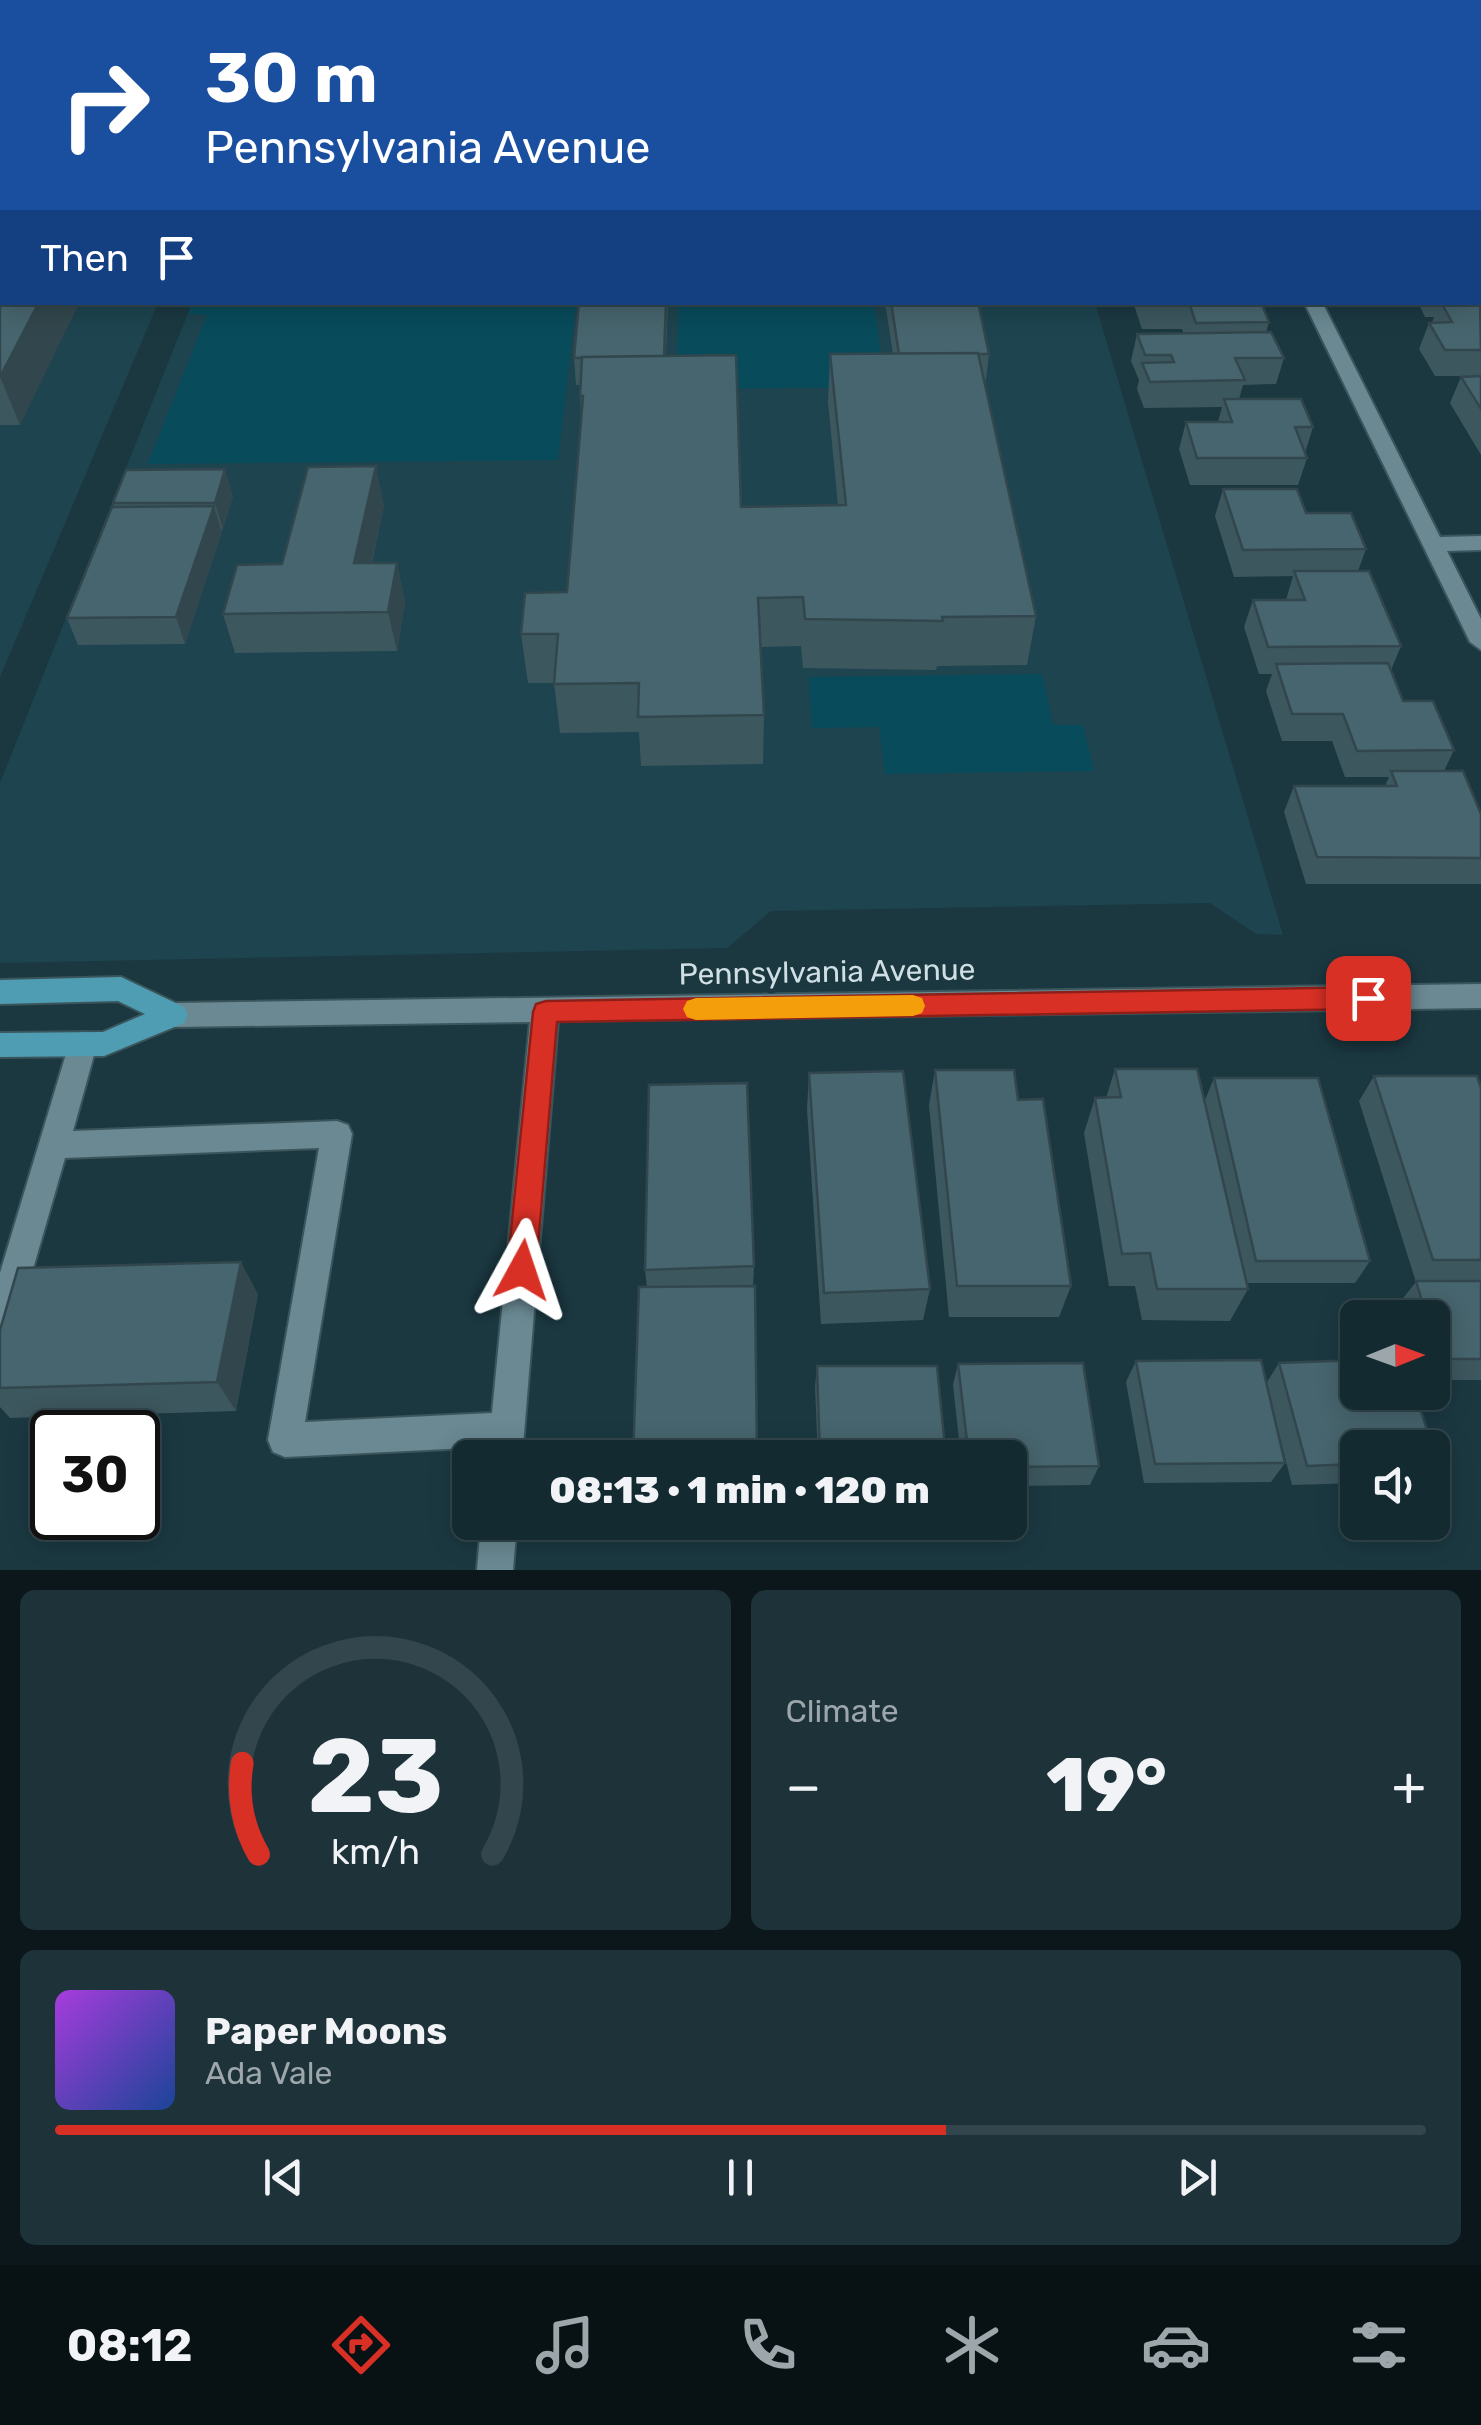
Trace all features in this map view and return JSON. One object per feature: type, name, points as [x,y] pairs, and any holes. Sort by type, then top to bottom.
[{"type":"main road","name":"Pennsylvania Avenue","points":[[0,992],[120,989],[174,1015]]},
{"type":"main road","name":"Pennsylvania Avenue","points":[[0,1045],[104,1044],[174,1015]]},
{"type":"street","points":[[1314,305],[1481,642]]},
{"type":"street","points":[[1432,544],[1481,544]]},
{"type":"street","name":"Pennsylvania Avenue","points":[[174,1015],[1481,996]]},
{"type":"street","points":[[506,1440],[546,1012]]},
{"type":"street","points":[[0,1328],[82,1044]]},
{"type":"street","points":[[55,1145],[337,1134],[285,1440],[452,1442]]},
{"type":"street","points":[[495,1570],[498,1540]]},
{"type":"shaded area","points":[[0,305],[157,305],[0,677]]},
{"type":"shaded area","points":[[191,305],[1096,305],[1283,935],[1256,934],[1210,903],[771,911],[727,948],[0,963],[0,783]]},
{"type":"shaded area","points":[[191,305],[576,305],[558,460],[148,464],[207,315],[188,314]]},
{"type":"shaded area","points":[[679,305],[874,305],[885,387],[676,389]]},
{"type":"shaded area","points":[[1042,674],[1053,725],[1083,725],[1094,771],[885,774],[879,727],[812,728],[809,677]]},
{"type":"building","points":[[0,305],[37,305],[0,377]]},
{"type":"building","points":[[579,305],[666,305],[664,356],[574,358]]},
{"type":"building","points":[[891,305],[979,305],[989,354],[899,354]]},
{"type":"building","points":[[1190,305],[1262,305],[1269,322],[1196,323]]},
{"type":"building","points":[[1443,305],[1480,305],[1481,350],[1445,350],[1429,323],[1452,322]]},
{"type":"building","points":[[1271,332],[1284,358],[1235,358],[1245,380],[1150,382],[1142,363],[1174,362],[1171,355],[1145,355],[1137,334]]},
{"type":"building","points":[[978,353],[1036,616],[942,617],[943,621],[805,619],[803,597],[758,598],[764,715],[638,717],[639,683],[554,684],[558,634],[521,634],[525,593],[567,592],[583,396],[582,357],[736,355],[741,507],[846,505],[830,354]]},
{"type":"building","points":[[1481,376],[1481,409],[1461,377]]},
{"type":"building","points":[[1224,399],[1301,399],[1313,427],[1295,427],[1307,458],[1197,458],[1186,422],[1232,422]]},
{"type":"building","points":[[376,466],[354,563],[397,563],[388,612],[223,614],[237,565],[282,564],[308,467]]},
{"type":"building","points":[[225,469],[215,503],[113,503],[126,470]]},
{"type":"building","points":[[1223,489],[1297,489],[1306,513],[1351,513],[1366,549],[1243,550]]},
{"type":"building","points":[[214,506],[176,617],[67,618],[112,507]]},
{"type":"building","points":[[1294,571],[1369,571],[1401,646],[1268,647],[1253,600],[1305,600]]},
{"type":"building","points":[[1388,663],[1403,701],[1433,701],[1454,750],[1357,751],[1343,714],[1292,714],[1276,664]]},
{"type":"building","points":[[1391,771],[1463,771],[1481,814],[1481,858],[1317,857],[1294,786],[1397,786]]},
{"type":"building","points":[[1115,1069],[1197,1069],[1248,1289],[1157,1289],[1150,1253],[1122,1254],[1095,1098],[1121,1097]]},
{"type":"building","points":[[935,1070],[1014,1070],[1018,1100],[1043,1099],[1071,1286],[957,1286]]},
{"type":"building","points":[[903,1071],[930,1289],[824,1293],[809,1073]]},
{"type":"building","points":[[1374,1076],[1477,1076],[1481,1088],[1481,1260],[1433,1260]]},
{"type":"building","points":[[1214,1078],[1318,1078],[1370,1261],[1256,1261]]},
{"type":"building","points":[[747,1083],[754,1266],[645,1270],[649,1085]]},
{"type":"building","points":[[241,1262],[217,1382],[0,1388],[0,1330],[18,1268]]},
{"type":"building","points":[[1416,1281],[1481,1281],[1481,1359],[1450,1359],[1450,1300],[1422,1300]]},
{"type":"building","points":[[755,1286],[757,1440],[634,1440],[639,1287]]},
{"type":"building","points":[[1261,1360],[1285,1463],[1155,1464],[1136,1361]]},
{"type":"building","points":[[1340,1361],[1340,1410],[1421,1410],[1427,1430],[1340,1430],[1340,1465],[1307,1466],[1279,1363]]},
{"type":"building","points":[[1083,1363],[1099,1466],[1027,1467],[1027,1440],[967,1440],[958,1364]]},
{"type":"building","points":[[817,1366],[937,1366],[944,1440],[819,1440]]},
{"type":"slow traffic","points":[[696,1009],[913,1006]]},
{"type":"route","points":[[522,1270],[546,1012],[1368,998]]}]
